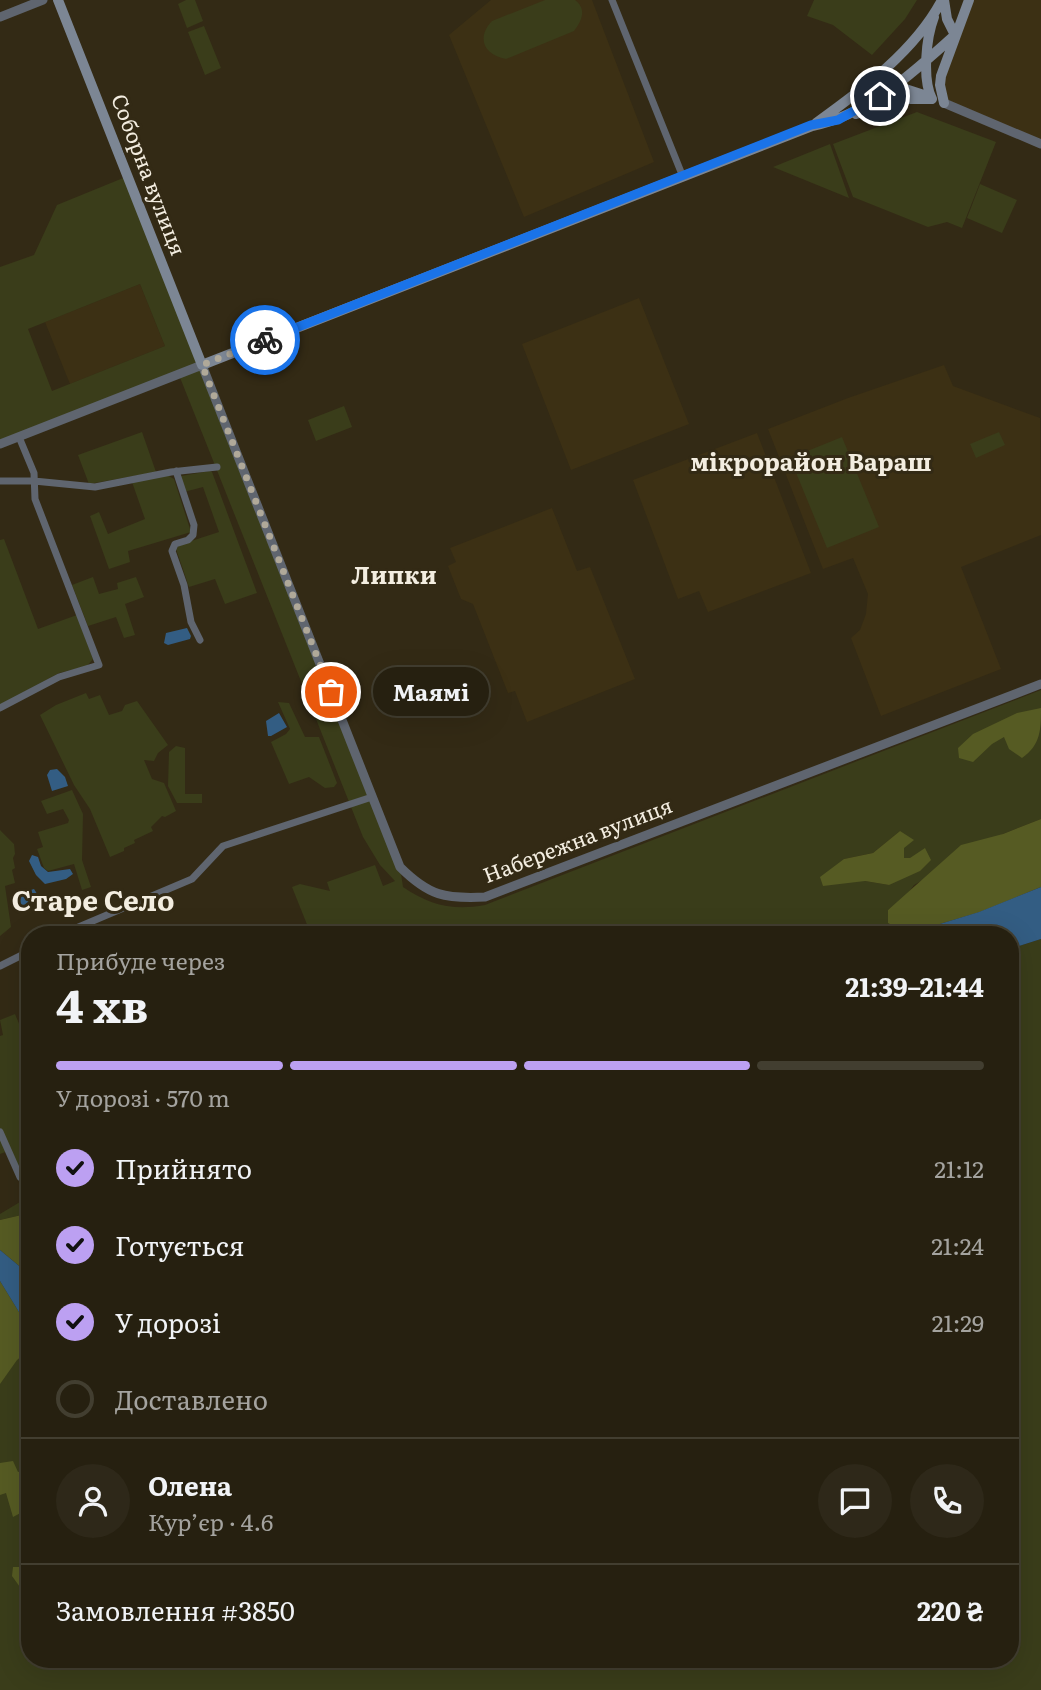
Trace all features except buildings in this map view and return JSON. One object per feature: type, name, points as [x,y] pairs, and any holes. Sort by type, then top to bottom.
[{"type":"main road","name":"Соборна вулиця","points":[[58,0],[202,365]]},
{"type":"main road","points":[[944,103],[941,76],[969,0]]},
{"type":"main road","points":[[811,125],[868,86],[907,46],[941,3]]},
{"type":"main road","points":[[941,3],[955,35]]},
{"type":"main road","points":[[932,99],[928,89],[929,32],[941,3]]},
{"type":"main road","points":[[838,120],[896,86],[955,35]]},
{"type":"main road","points":[[868,86],[896,86],[917,91],[944,103]]},
{"type":"main road","points":[[202,365],[811,125],[838,120],[905,99],[932,99]]},
{"type":"street","points":[[0,17],[38,0]]},
{"type":"street","points":[[612,0],[683,177]]},
{"type":"street","points":[[944,103],[1041,144]]},
{"type":"street","points":[[0,444],[202,365]]},
{"type":"street","name":"Набережна вулиця","points":[[202,365],[400,867],[430,892],[458,898],[485,897],[1041,684]]},
{"type":"street","points":[[0,708],[59,677],[99,665],[35,499],[34,473],[19,436]]},
{"type":"street","points":[[0,481],[34,481],[95,487],[176,471],[217,467]]},
{"type":"street","points":[[176,471],[194,525],[194,535],[175,544],[172,551],[184,585],[191,622],[200,640]]},
{"type":"street","points":[[83,926],[192,879],[223,846],[372,797]]},
{"type":"street","points":[[0,967],[21,956]]},
{"type":"street","points":[[0,1132],[20,1177]]},
{"type":"shaded area","points":[[491,0],[592,0],[654,162],[524,217],[449,35]]},
{"type":"shaded area","points":[[969,0],[1041,0],[1041,144],[944,103],[940,85]]},
{"type":"shaded area","points":[[140,284],[165,346],[70,384],[45,322]]},
{"type":"shaded area","points":[[639,298],[689,424],[571,470],[522,344]]},
{"type":"shaded area","points":[[944,365],[953,386],[1040,418],[1041,535],[961,567],[1001,669],[881,716],[851,638],[860,630],[866,614],[868,594],[853,558],[823,569],[768,429]]},
{"type":"shaded area","points":[[757,433],[811,573],[708,612],[699,591],[678,599],[633,480]]},
{"type":"shaded area","points":[[552,508],[577,571],[590,567],[635,679],[527,722],[515,691],[508,693],[473,604],[461,599],[448,566],[456,562],[450,548]]},
{"type":"green space","points":[[195,0],[203,21],[187,28],[178,4]]},
{"type":"green space","points":[[545,0],[575,0],[579,4],[582,15],[574,31],[506,59],[488,50],[484,34],[492,21]]},
{"type":"green space","points":[[814,0],[917,0],[905,19],[872,55],[833,25],[807,16]]},
{"type":"green space","points":[[204,26],[221,68],[205,75],[188,32]]},
{"type":"green space","points":[[917,112],[996,142],[962,228],[947,222],[928,227],[853,197],[833,144]]},
{"type":"green space","points":[[830,144],[849,198],[773,167]]},
{"type":"green space","points":[[128,176],[400,867],[403,887],[413,893],[452,907],[485,905],[1041,690],[1041,819],[1003,834],[914,885],[907,895],[888,910],[897,926],[308,926],[292,887],[300,884],[330,891],[327,882],[375,865],[383,886],[395,881],[380,865],[363,837],[179,375],[0,444],[0,267],[34,255],[57,205]],"holes":[[[140,284],[165,346],[52,391],[28,329]],[[900,831],[904,858],[910,858],[889,885],[865,881],[844,859],[873,853]]]},
{"type":"green space","points":[[980,184],[1017,200],[1002,233],[967,218]]},
{"type":"green space","points":[[344,406],[352,427],[316,441],[308,420]]},
{"type":"green space","points":[[142,432],[156,472],[89,484],[78,455]]},
{"type":"green space","points":[[999,432],[1005,445],[976,458],[970,444]]},
{"type":"green space","points":[[842,437],[879,527],[827,548],[790,458]]},
{"type":"green space","points":[[210,471],[257,593],[225,604],[215,579],[189,587],[176,549],[179,545],[219,532],[203,487],[184,492],[181,476]]},
{"type":"green space","points":[[167,475],[174,479],[191,532],[128,551],[130,562],[109,569],[90,516],[99,512],[108,534],[145,519],[132,482]]},
{"type":"green space","points":[[4,539],[38,629],[77,615],[93,659],[87,666],[59,673],[0,705],[0,540]]},
{"type":"green space","points":[[93,577],[99,594],[118,589],[117,583],[136,577],[144,597],[125,604],[135,635],[124,638],[116,617],[88,626],[72,585]]},
{"type":"green space","points":[[86,693],[89,699],[100,695],[109,715],[122,711],[125,705],[137,701],[168,745],[158,753],[154,761],[144,760],[152,779],[164,783],[176,811],[162,816],[151,827],[153,831],[134,840],[135,843],[124,848],[124,851],[110,857],[90,809],[74,785],[40,715],[56,705]]},
{"type":"green space","points":[[278,702],[289,703],[305,737],[319,737],[337,783],[334,787],[325,788],[309,777],[289,784],[271,742],[290,729]]},
{"type":"green space","points":[[1041,708],[1040,730],[1036,742],[1022,758],[1009,749],[1004,737],[973,762],[959,758],[958,748],[973,734],[1017,713]]},
{"type":"green space","points":[[176,746],[185,748],[185,794],[202,794],[202,803],[177,803],[168,786],[169,752]]},
{"type":"green space","points":[[72,790],[83,814],[82,860],[91,887],[82,890],[74,864],[48,871],[44,868],[37,849],[43,847],[38,832],[68,823],[69,820],[63,809],[47,814],[41,801]]},
{"type":"green space","points":[[1041,819],[1041,887],[980,912],[933,926],[894,926],[888,923],[888,910],[961,845],[1003,834]]},
{"type":"green space","points":[[0,830],[14,844],[15,868],[12,870],[15,883],[5,886],[11,927],[0,936]]},
{"type":"green space","points":[[900,831],[914,840],[904,848],[904,858],[910,858],[925,848],[931,860],[920,871],[889,885],[865,881],[823,886],[820,877],[844,859],[873,853]]},
{"type":"green space","points":[[1041,939],[1041,1690],[0,1690],[0,1281],[21,1315],[21,1668],[1019,1668],[1019,946]]},
{"type":"green space","points":[[15,1014],[21,1028],[21,1172],[11,1150],[0,1154],[0,1036],[3,1035],[0,1020]]},
{"type":"green space","points":[[21,1201],[21,1215],[0,1220],[0,1214]]},
{"type":"green space","points":[[21,1215],[21,1268],[0,1250],[0,1220]]},
{"type":"green space","points":[[0,1281],[21,1315],[21,1357],[0,1384]]},
{"type":"green space","points":[[13,1461],[18,1472],[21,1471],[21,1513],[13,1517],[6,1493],[0,1495],[0,1463]]},
{"type":"green space","points":[[13,1567],[21,1567],[21,1588],[12,1576]]},
{"type":"water","points":[[187,628],[190,639],[168,645],[164,643],[166,633]]},
{"type":"water","points":[[279,713],[287,727],[268,736],[266,721]]},
{"type":"water","points":[[57,769],[65,777],[68,786],[52,791],[47,775],[50,770]]},
{"type":"water","points":[[32,855],[38,857],[41,866],[48,872],[70,869],[73,874],[66,879],[45,884],[36,875],[29,861]]},
{"type":"water","points":[[1041,887],[1041,939],[1019,946],[1019,926],[933,926],[979,912]]},
{"type":"water","points":[[34,889],[39,897],[37,902],[13,908],[10,898],[12,896]]},
{"type":"water","points":[[0,1250],[21,1268],[21,1315],[0,1281]]},
{"type":"way so far","points":[[265,340],[202,365],[331,692]]},
{"type":"place","name":"Маямі","points":[[331,692]]},
{"type":"district","name":"мікрорайон Вараш","points":[[811,463]]},
{"type":"district","name":"Липки","points":[[394,576]]},
{"type":"district","name":"Старе Село","points":[[93,901]]},
{"type":"route","points":[[265,340],[733,158],[811,125],[838,120],[880,96]]}]
